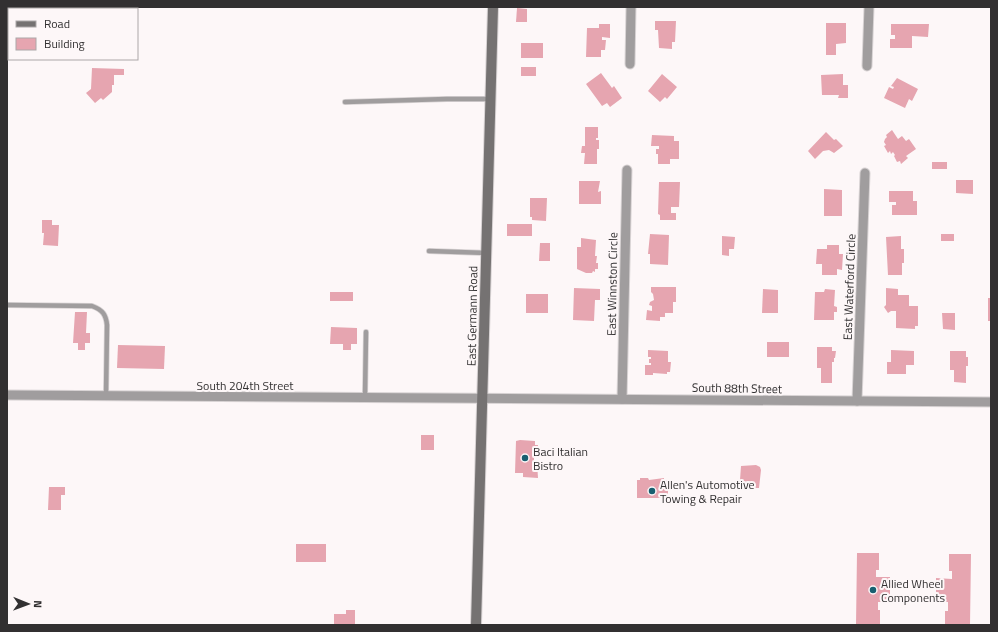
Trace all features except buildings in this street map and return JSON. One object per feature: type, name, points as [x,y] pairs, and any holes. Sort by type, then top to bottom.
[{"type":"street","name":"East Germann Road","points":[[476,625],[493,7]]},
{"type":"street","points":[[630,64],[631,7]]},
{"type":"street","points":[[867,66],[869,7]]},
{"type":"street","name":"East Winnston Circle","points":[[622,399],[626,170]]},
{"type":"street","name":"East Waterford Circle","points":[[857,401],[865,173]]},
{"type":"street","name":"South 204th Street","points":[[7,395],[483,398]]},
{"type":"street","name":"South 88th Street","points":[[483,398],[991,402]]},
{"type":"lane","points":[[345,102],[491,99]]},
{"type":"lane","points":[[429,251],[486,253]]},
{"type":"lane","points":[[7,304],[92,306],[100,309],[106,316],[107,325],[106,396]]},
{"type":"lane","points":[[365,397],[366,332]]},
{"type":"place","name":"Baci Italian Bistro","points":[[525,458]]},
{"type":"place","name":"Allen's Automotive Towing & Repair","points":[[652,491]]},
{"type":"place","name":"Allied Wheel Components","points":[[873,590]]}]
